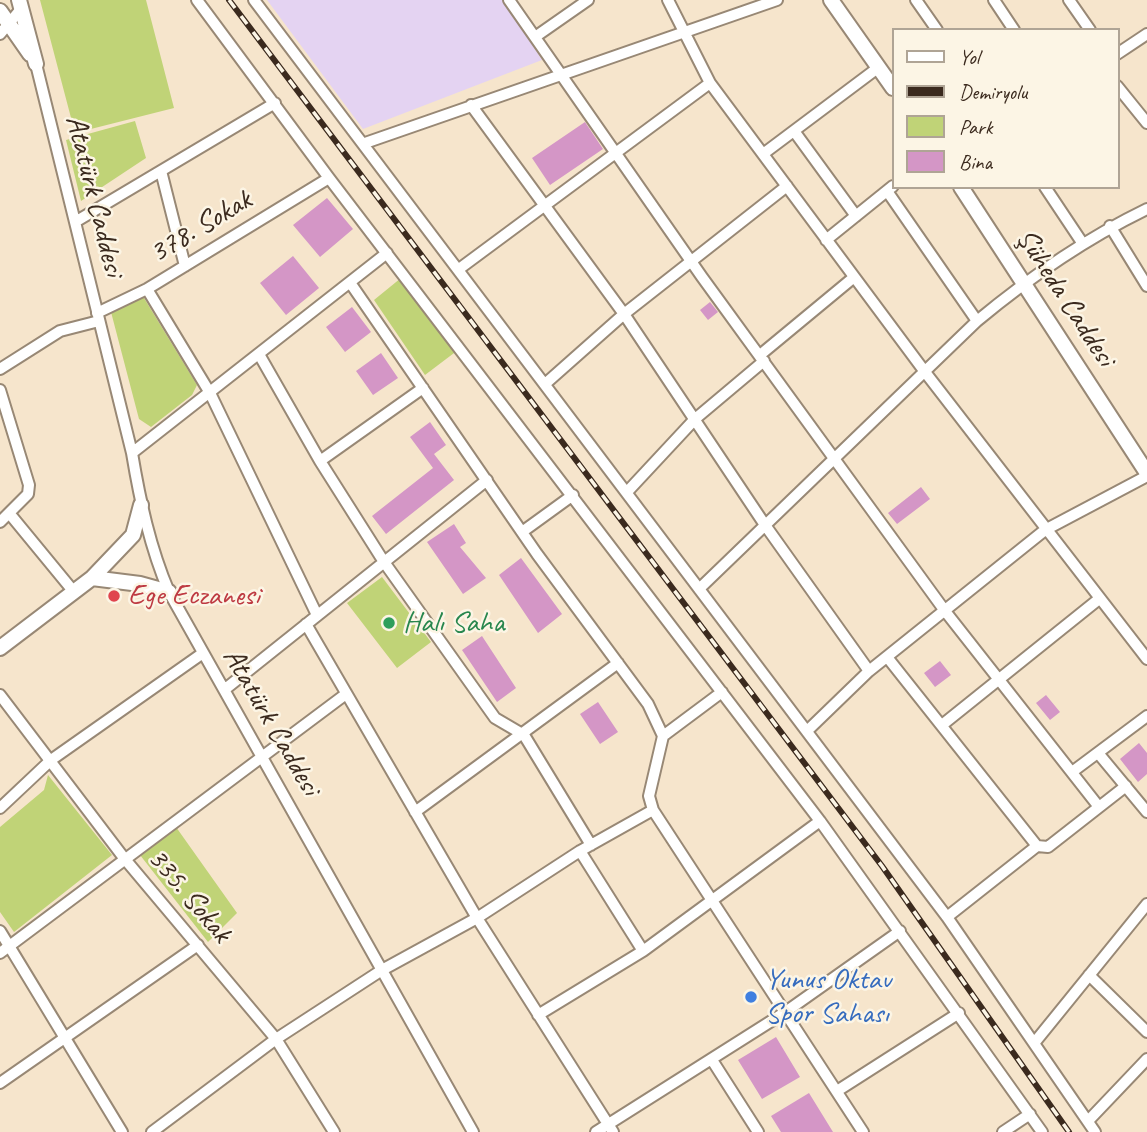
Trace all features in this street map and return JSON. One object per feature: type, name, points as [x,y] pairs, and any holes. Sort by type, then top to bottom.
[{"type":"main road","points":[[831,0],[892,86]]},
{"type":"main road","points":[[20,4],[36,64]]},
{"type":"main road","points":[[3,23],[36,64]]},
{"type":"main road","name":"Şüheda Caddesi","points":[[962,189],[1147,474]]},
{"type":"main road","points":[[0,648],[92,578],[133,536],[141,505]]},
{"type":"main road","points":[[92,578],[140,584],[169,592]]},
{"type":"street","points":[[197,0],[329,178],[820,821],[1042,1132]]},
{"type":"street","points":[[254,0],[365,143],[947,917],[1095,1132]]},
{"type":"street","points":[[509,0],[691,260],[945,611],[1099,807]]},
{"type":"street","points":[[535,37],[588,0]]},
{"type":"street","points":[[668,0],[710,83],[853,278],[1147,659]]},
{"type":"street","points":[[365,143],[561,74],[686,34],[777,0]]},
{"type":"street","points":[[916,0],[936,28]]},
{"type":"street","points":[[994,0],[1013,28]]},
{"type":"street","points":[[1069,0],[1089,28]]},
{"type":"street","points":[[3,23],[20,4]]},
{"type":"street","points":[[1119,53],[1147,34]]},
{"type":"street","name":"Atatürk Caddesi","points":[[36,64],[132,453],[154,556],[169,592],[473,1132]]},
{"type":"street","points":[[763,154],[879,67]]},
{"type":"street","points":[[459,269],[710,83]]},
{"type":"street","points":[[1119,88],[1147,123]]},
{"type":"street","points":[[75,222],[275,103]]},
{"type":"street","points":[[471,105],[624,314],[765,525],[869,671]]},
{"type":"street","points":[[794,131],[856,216]]},
{"type":"street","points":[[160,171],[185,266]]},
{"type":"street","name":"378. Sokak","points":[[0,369],[60,331],[98,317],[147,289],[329,178]]},
{"type":"street","points":[[545,384],[624,314],[787,186]]},
{"type":"street","points":[[826,240],[890,188],[977,321]]},
{"type":"street","points":[[1046,189],[1083,244]]},
{"type":"street","points":[[699,589],[977,321],[1025,282],[1111,226],[1147,209]]},
{"type":"street","points":[[1111,226],[1147,286]]},
{"type":"street","points":[[132,453],[260,356],[387,254]]},
{"type":"street","points":[[627,492],[695,419],[853,278]]},
{"type":"street","points":[[351,284],[522,532],[648,704],[663,736],[649,796],[653,810],[863,1132]]},
{"type":"street","points":[[147,289],[210,393],[317,615]]},
{"type":"street","points":[[260,356],[320,461],[384,562],[495,718],[524,735],[591,845]]},
{"type":"street","points":[[320,461],[424,388]]},
{"type":"street","points":[[0,390],[29,485],[28,494],[0,522]]},
{"type":"street","points":[[807,731],[869,671],[1045,530],[1147,474]]},
{"type":"street","points":[[224,690],[486,480]]},
{"type":"street","points":[[522,532],[573,495]]},
{"type":"street","points":[[9,513],[74,592]]},
{"type":"street","points":[[942,725],[999,682],[1099,599]]},
{"type":"street","points":[[306,624],[477,918],[610,1128]]},
{"type":"street","points":[[0,808],[51,760],[203,653]]},
{"type":"street","points":[[887,657],[1037,846]]},
{"type":"street","points":[[415,812],[524,735],[618,663]]},
{"type":"street","points":[[663,736],[722,692]]},
{"type":"street","points":[[0,954],[124,858],[346,694]]},
{"type":"street","name":"335. Sokak","points":[[0,695],[124,858],[276,1039],[334,1132]]},
{"type":"street","points":[[1072,772],[1147,716]]},
{"type":"street","points":[[1098,753],[1147,812]]},
{"type":"street","points":[[947,917],[1037,846],[1048,847],[1125,786]]},
{"type":"street","points":[[152,1132],[276,1039],[382,970],[477,918],[580,851],[653,810]]},
{"type":"street","points":[[538,1015],[643,951],[712,903],[820,821]]},
{"type":"street","points":[[580,851],[643,951]]},
{"type":"street","points":[[1035,1042],[1147,904]]},
{"type":"street","points":[[596,1132],[610,1128],[784,1013],[900,930]]},
{"type":"street","points":[[0,931],[122,1132]]},
{"type":"street","points":[[0,1083],[67,1039],[198,945]]},
{"type":"street","points":[[1089,975],[1147,1032]]},
{"type":"street","points":[[837,1091],[959,1013]]},
{"type":"street","points":[[1088,1121],[1147,1059]]},
{"type":"street","points":[[712,1060],[758,1132]]},
{"type":"street","points":[[1003,1132],[1030,1114]]},
{"type":"shaded area","points":[[267,0],[504,0],[542,60],[363,129]]},
{"type":"green space","points":[[40,0],[146,0],[174,108],[75,133]]},
{"type":"green space","points":[[135,121],[146,158],[81,201],[66,140]]},
{"type":"green space","points":[[401,278],[458,350],[425,375],[374,300]]},
{"type":"green space","points":[[140,295],[197,385],[192,395],[151,427],[139,419],[111,312]]},
{"type":"green space","name":"Halı Saha","points":[[382,577],[431,642],[397,668],[347,603]]},
{"type":"green space","points":[[48,775],[112,855],[14,932],[0,912],[0,827],[44,790]]},
{"type":"green space","points":[[176,827],[237,913],[208,942],[140,855]]},
{"type":"building","points":[[585,122],[603,149],[550,185],[532,158]]},
{"type":"building","points":[[327,198],[353,229],[320,257],[293,225]]},
{"type":"building","points":[[293,256],[319,288],[286,315],[260,283]]},
{"type":"building","points":[[710,302],[718,312],[708,320],[700,310]]},
{"type":"building","points":[[352,307],[371,332],[345,352],[326,327]]},
{"type":"building","points":[[381,353],[398,378],[373,395],[356,371]]},
{"type":"building","points":[[430,422],[446,445],[434,454],[454,480],[386,534],[372,516],[433,468],[410,437]]},
{"type":"building","points":[[921,487],[930,499],[897,524],[888,513]]},
{"type":"building","points":[[454,524],[466,543],[460,547],[486,578],[463,594],[427,542]]},
{"type":"building","points":[[521,558],[562,614],[538,633],[499,575]]},
{"type":"building","points":[[482,636],[516,688],[497,702],[462,650]]},
{"type":"building","points":[[940,661],[951,675],[935,687],[924,673]]},
{"type":"building","points":[[1046,695],[1060,712],[1050,720],[1036,703]]},
{"type":"building","points":[[598,702],[618,732],[600,744],[580,714]]},
{"type":"building","points":[[1139,743],[1147,753],[1147,774],[1138,782],[1120,759]]},
{"type":"building","points":[[776,1037],[800,1077],[762,1099],[738,1060]]},
{"type":"building","points":[[809,1093],[833,1132],[781,1132],[771,1116]]},
{"type":"railway","points":[[229,0],[882,866],[1069,1132]]},
{"type":"place","name":"Ege Eczanesi","points":[[114,596]]},
{"type":"place","name":"Halı Saha","points":[[389,623]]},
{"type":"place","name":"Yunus Oktav Spor Sahası","points":[[751,997]]}]
